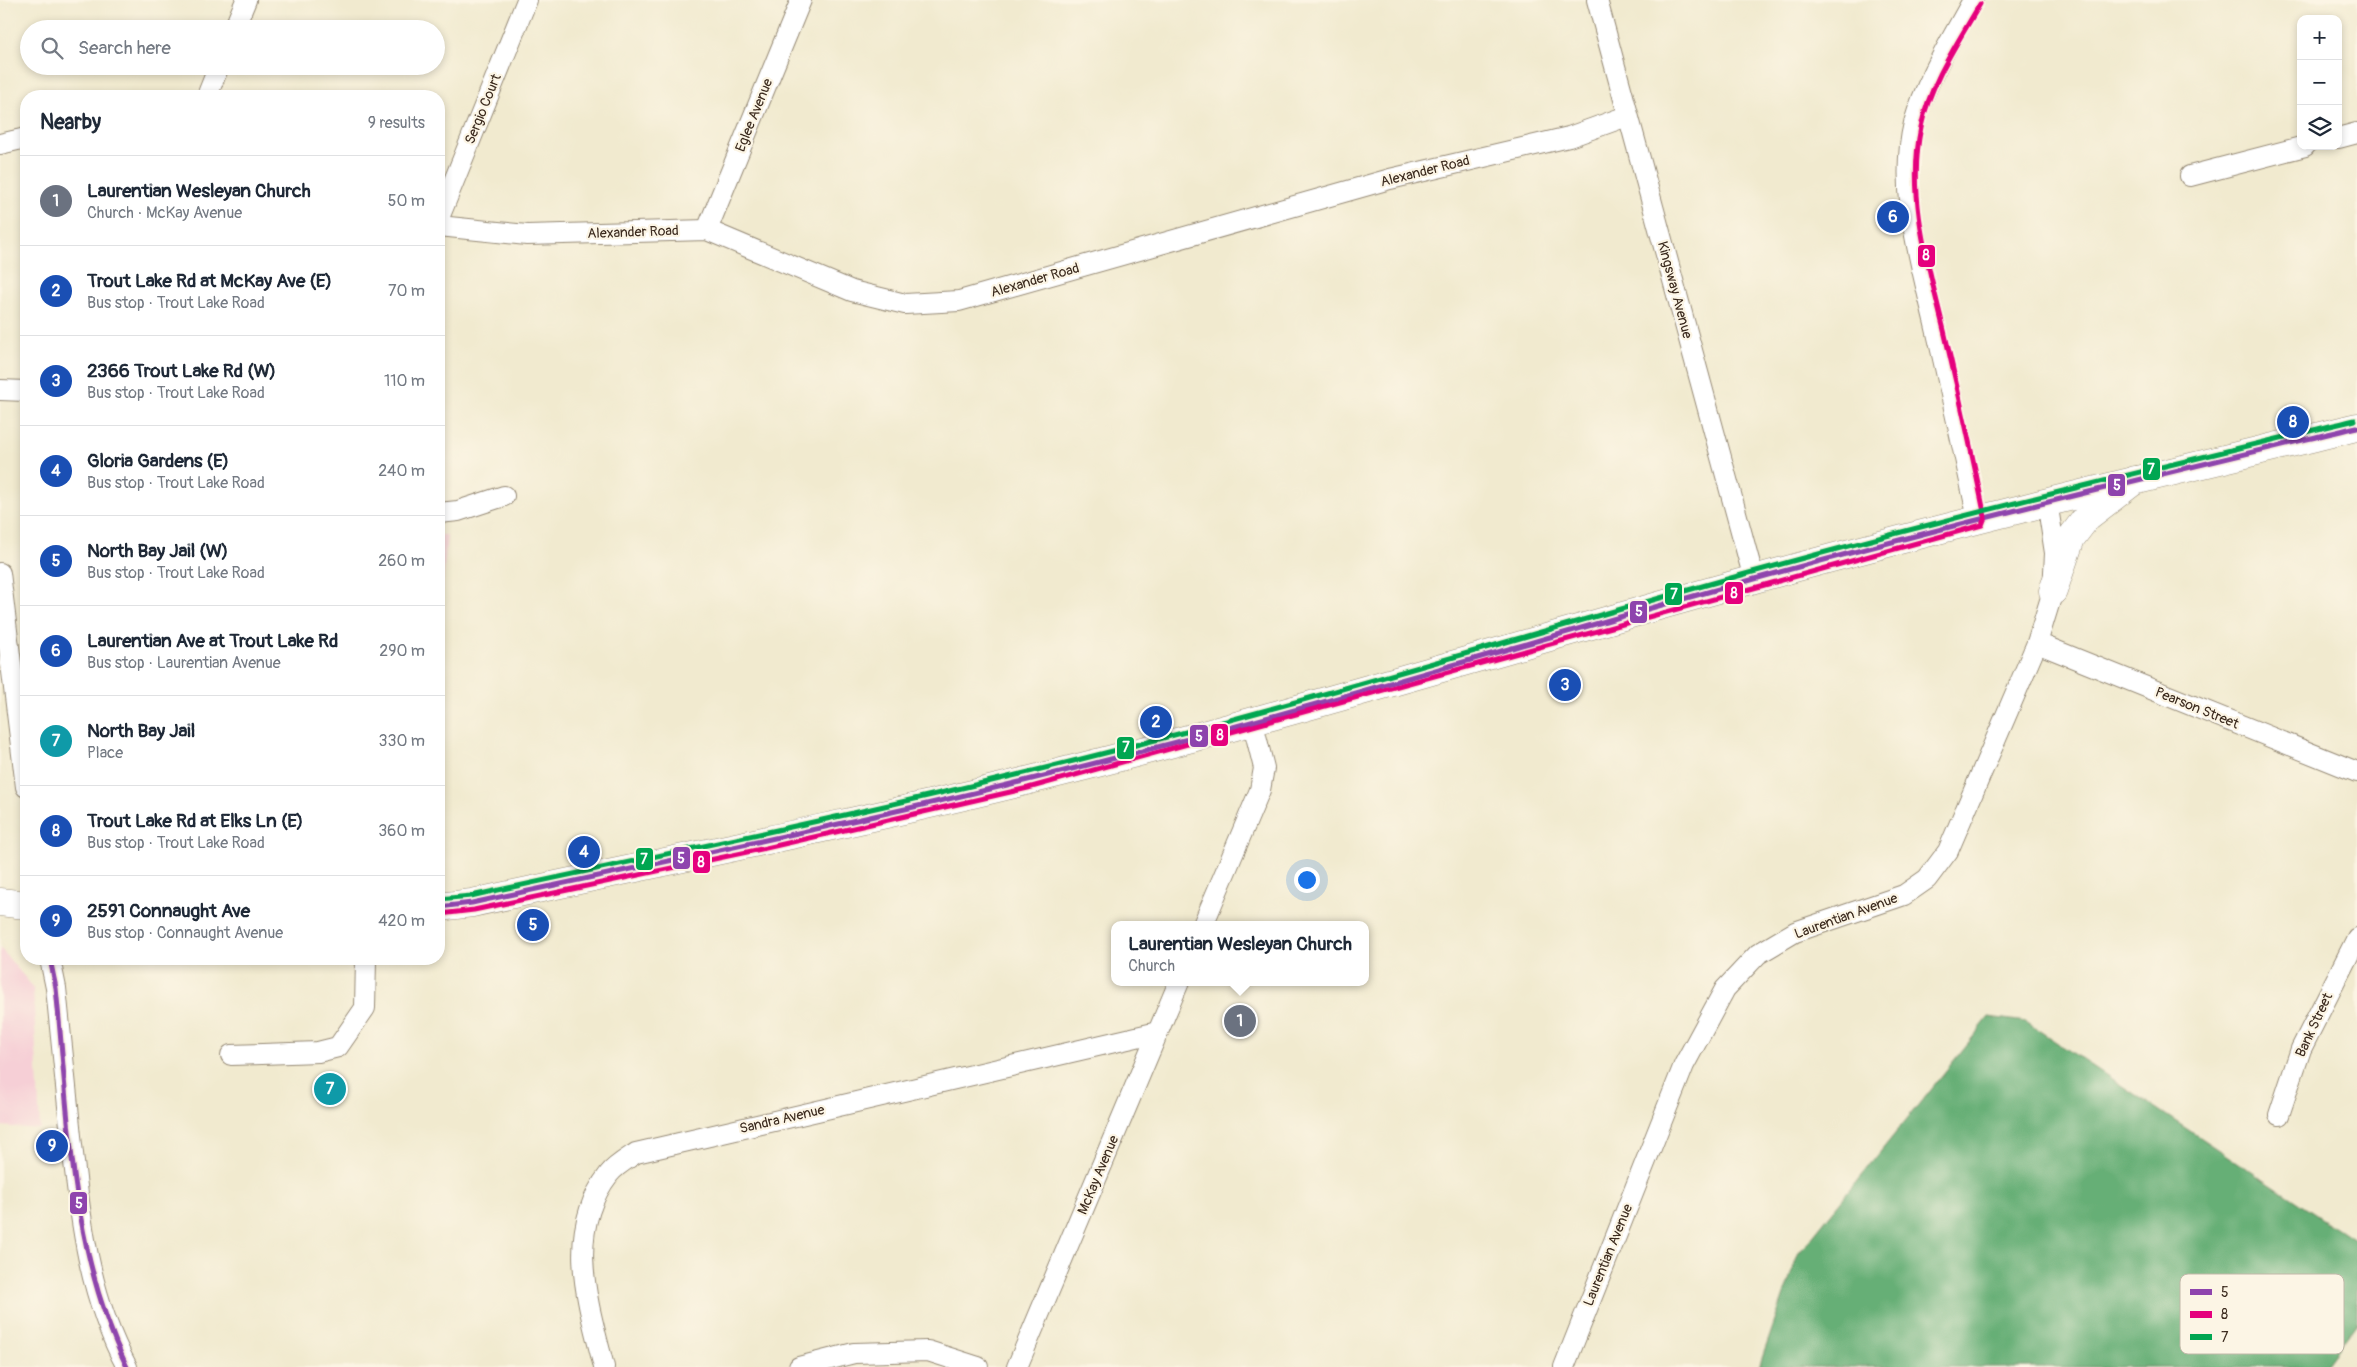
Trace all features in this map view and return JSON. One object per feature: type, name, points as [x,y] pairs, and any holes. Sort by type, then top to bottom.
[{"type":"main road","points":[[445,906],[472,903],[744,845],[1026,781],[1252,720],[1754,579],[1978,519],[2357,427]]},
{"type":"main road","points":[[2053,591],[2071,538],[2087,517],[2135,480]]},
{"type":"main road","points":[[0,902],[20,904]]},
{"type":"street","points":[[238,20],[246,0]]},
{"type":"street","name":"Sergio Court","points":[[445,203],[527,0]]},
{"type":"street","name":"Eglee Avenue","points":[[707,230],[801,0]]},
{"type":"street","name":"Kingsway Avenue","points":[[1597,0],[1754,579]]},
{"type":"street","points":[[1973,0],[1938,66],[1915,122],[1910,146],[1909,174],[1911,206],[1917,240],[1978,519]]},
{"type":"street","points":[[209,90],[215,75]]},
{"type":"street","name":"Alexander Road","points":[[445,227],[527,235],[707,230],[852,291],[905,304],[959,301],[1390,179],[1569,137],[1627,116]]},
{"type":"street","points":[[2342,137],[2357,133]]},
{"type":"street","points":[[0,144],[20,139]]},
{"type":"street","points":[[2190,176],[2297,148]]},
{"type":"street","points":[[0,390],[20,391]]},
{"type":"street","points":[[445,513],[458,512],[504,496]]},
{"type":"street","name":"Laurentian Avenue","points":[[1564,1367],[1684,1065],[1725,989],[1758,954],[1795,932],[1904,895],[1927,879],[1948,851],[2037,643],[2053,591],[2055,553],[2047,501]]},
{"type":"street","points":[[0,573],[20,738]]},
{"type":"street","name":"Pearson Street","points":[[2037,643],[2357,772]]},
{"type":"street","points":[[1205,921],[1260,790],[1264,768],[1252,720]]},
{"type":"street","name":"Bank Street","points":[[2279,1115],[2301,1048],[2357,938]]},
{"type":"street","points":[[51,965],[56,988],[77,1190],[89,1265],[113,1340],[128,1367]]},
{"type":"street","points":[[231,1055],[318,1052],[338,1047],[365,1008],[366,965]]},
{"type":"street","name":"McKay Avenue","points":[[1017,1367],[1177,986]]},
{"type":"street","name":"Sandra Avenue","points":[[604,1367],[582,1267],[583,1233],[592,1201],[610,1172],[636,1153],[1158,1032]]},
{"type":"street","points":[[799,1367],[854,1353],[928,1351],[978,1367]]},
{"type":"shaded area","points":[[445,535],[447,535],[445,558]]},
{"type":"shaded area","points":[[0,948],[33,987],[40,1129],[0,1126]]},
{"type":"green space","points":[[1989,1017],[2026,1022],[2357,1242],[2357,1323],[2344,1340],[2344,1274],[2180,1274],[2180,1354],[2334,1354],[2324,1367],[1759,1367],[1798,1254]]},
{"type":"transit line","name":"8","points":[[445,913],[474,910],[766,848],[1028,788],[1982,525],[1985,517],[1927,260],[1918,207],[1916,180],[1917,154],[1925,111],[1946,63],[1980,4]]},
{"type":"transit line","name":"7","points":[[445,898],[471,896],[791,827],[1030,772],[1270,709],[1824,552],[2355,420]]},
{"type":"transit line","name":"5","points":[[445,906],[472,903],[712,852],[872,817],[1031,779],[1271,717],[1826,559],[2053,501],[2357,427]]},
{"type":"transit line","name":"5","points":[[51,965],[56,988],[69,1133],[83,1229],[94,1276],[108,1322],[127,1367]]},
{"type":"place","name":"Laurentian Ave at Trout Lake Rd","points":[[1893,217]]},
{"type":"place","name":"Trout Lake Rd at Elks Ln (E)","points":[[2293,422]]},
{"type":"place","name":"2366 Trout Lake Rd (W)","points":[[1565,685]]},
{"type":"place","name":"Trout Lake Rd at McKay Ave (E)","points":[[1156,722]]},
{"type":"place","name":"Gloria Gardens (E)","points":[[584,852]]},
{"type":"place","name":"North Bay Jail (W)","points":[[533,925]]},
{"type":"place","name":"Laurentian Wesleyan Church","points":[[1240,1021]]},
{"type":"place","name":"North Bay Jail","points":[[330,1089]]},
{"type":"place","name":"2591 Connaught Ave","points":[[52,1146]]}]
